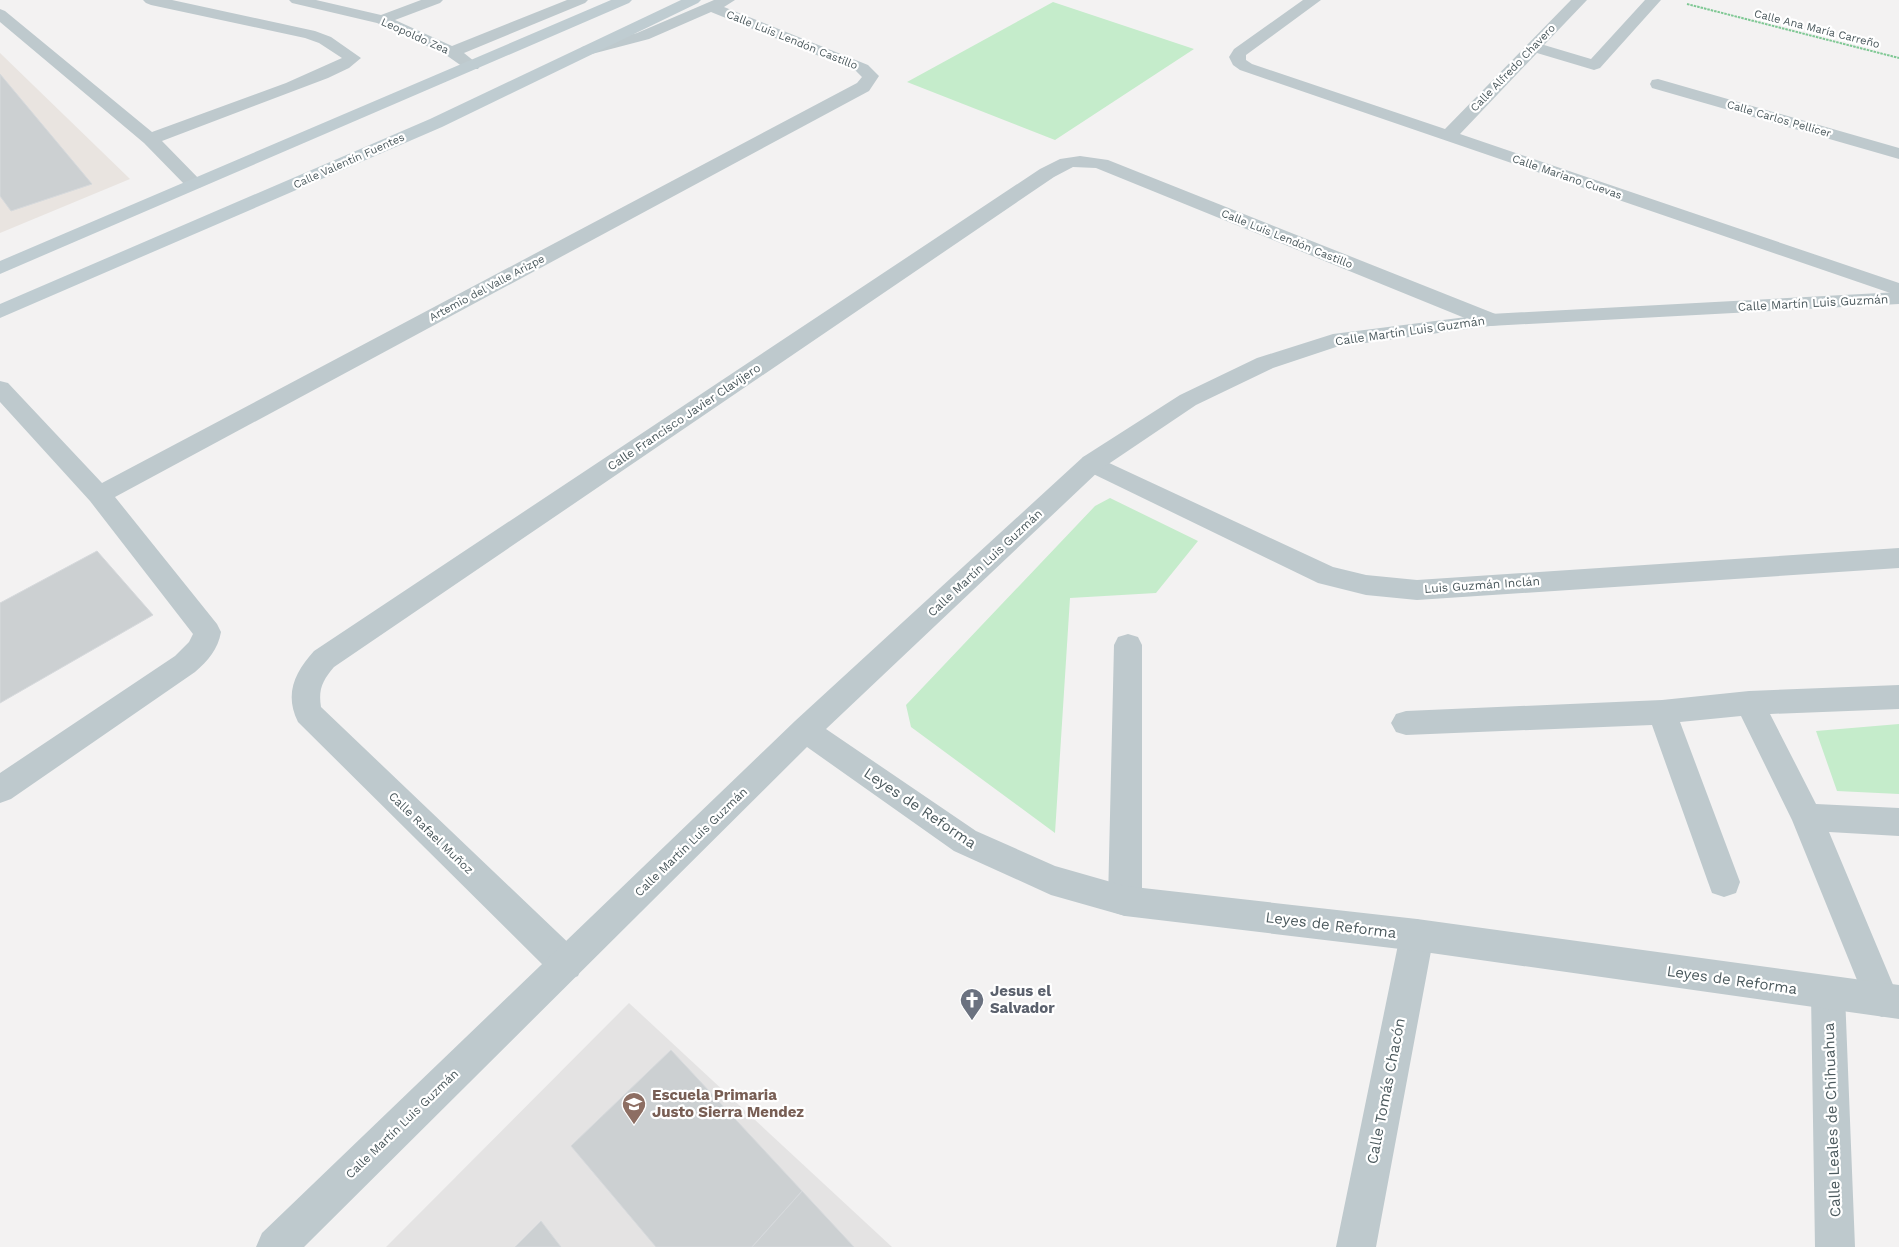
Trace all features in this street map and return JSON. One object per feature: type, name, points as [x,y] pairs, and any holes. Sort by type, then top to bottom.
[{"type":"main road","points":[[0,267],[624,0]]},
{"type":"main road","name":"Calle Valentín Fuentes","points":[[0,312],[436,123],[693,0]]},
{"type":"main road","points":[[261,155],[306,180]]},
{"type":"street","points":[[0,3],[4,0]]},
{"type":"street","points":[[150,139],[303,83],[347,63],[353,58],[325,40],[309,34],[151,0]]},
{"type":"street","name":"Leopoldo Zea","points":[[297,0],[382,20],[452,52],[472,66]]},
{"type":"street","points":[[382,20],[435,0]]},
{"type":"street","points":[[452,52],[580,0]]},
{"type":"street","points":[[588,50],[643,36],[728,0]]},
{"type":"street","name":"Calle Mariano Cuevas","points":[[1313,0],[1240,52],[1237,57],[1238,60],[1246,68],[1899,290]]},
{"type":"street","name":"Calle Alfredo Chavero","points":[[1448,136],[1578,0]]},
{"type":"street","points":[[1533,47],[1594,65],[1653,0]]},
{"type":"street","name":"Calle Luis Lendón Castillo","points":[[711,7],[862,68],[871,76]]},
{"type":"street","points":[[0,14],[150,139],[194,183]]},
{"type":"street","name":"Artemio del Valle Arizpe","points":[[99,495],[862,87],[871,76]]},
{"type":"street","name":"Calle Carlos Pellicer","points":[[1658,84],[1899,154]]},
{"type":"street","name":"Calle Luis Lendón Castillo","points":[[1083,160],[1102,164],[1490,320]]},
{"type":"street","name":"Calle Francisco Javier Clavijero","points":[[304,696],[306,684],[312,672],[324,659],[1047,173],[1062,164],[1083,160]]},
{"type":"street","name":"Calle Martín Luis Guzmán","points":[[276,1247],[805,730],[1092,463],[1188,400],[1265,363],[1333,341],[1490,320],[1899,298]]},
{"type":"street","points":[[0,388],[99,495],[207,632],[206,640],[197,654],[185,664],[0,790]]},
{"type":"street","name":"Luis Guzmán Inclán","points":[[1092,463],[1327,576],[1366,585],[1417,590],[1899,558]]},
{"type":"street","points":[[1125,901],[1128,645]]},
{"type":"street","name":"Calle Rafael Muñoz","points":[[304,696],[308,713],[566,964]]},
{"type":"street","points":[[1406,723],[1662,712],[1749,703],[1899,697]]},
{"type":"street","points":[[1749,703],[1807,817],[1890,1001]]},
{"type":"street","points":[[1662,712],[1724,882]]},
{"type":"street","name":"Leyes de Reforma","points":[[805,730],[965,841],[1051,880],[1125,901],[1417,935],[1828,994],[1890,1001]]},
{"type":"street","points":[[1807,817],[1899,822]]},
{"type":"street","name":"Calle Tomás Chacón","points":[[1356,1247],[1417,935]]},
{"type":"street","name":"Calle Leales de Chihuahua","points":[[1828,994],[1835,1247]]},
{"type":"path","name":"Calle Ana María Carreño","points":[[1682,2],[1899,58]]},
{"type":"shaded area","points":[[0,53],[130,179],[0,233]]},
{"type":"shaded area","name":"Escuela Primaria Justo Sierra Mendez","points":[[629,1003],[892,1247],[386,1247]]},
{"type":"green space","points":[[1053,2],[1194,49],[1055,140],[907,82]]},
{"type":"green space","points":[[1110,498],[1198,541],[1156,593],[1070,598],[1055,833],[911,727],[906,705],[1095,506]]},
{"type":"green space","points":[[1899,724],[1899,794],[1837,791],[1816,731]]},
{"type":"building","points":[[0,74],[92,184],[11,211],[0,196]]},
{"type":"building","points":[[97,551],[153,615],[0,703],[0,603]]},
{"type":"building","points":[[671,1050],[802,1191],[752,1247],[656,1247],[571,1146]]},
{"type":"building","points":[[802,1191],[854,1247],[752,1247]]},
{"type":"building","points":[[541,1221],[561,1247],[515,1247]]},
{"type":"place","name":"Jesus el Salvador","points":[[972,1021]]},
{"type":"place","name":"Escuela Primaria Justo Sierra Mendez","points":[[634,1125]]}]
